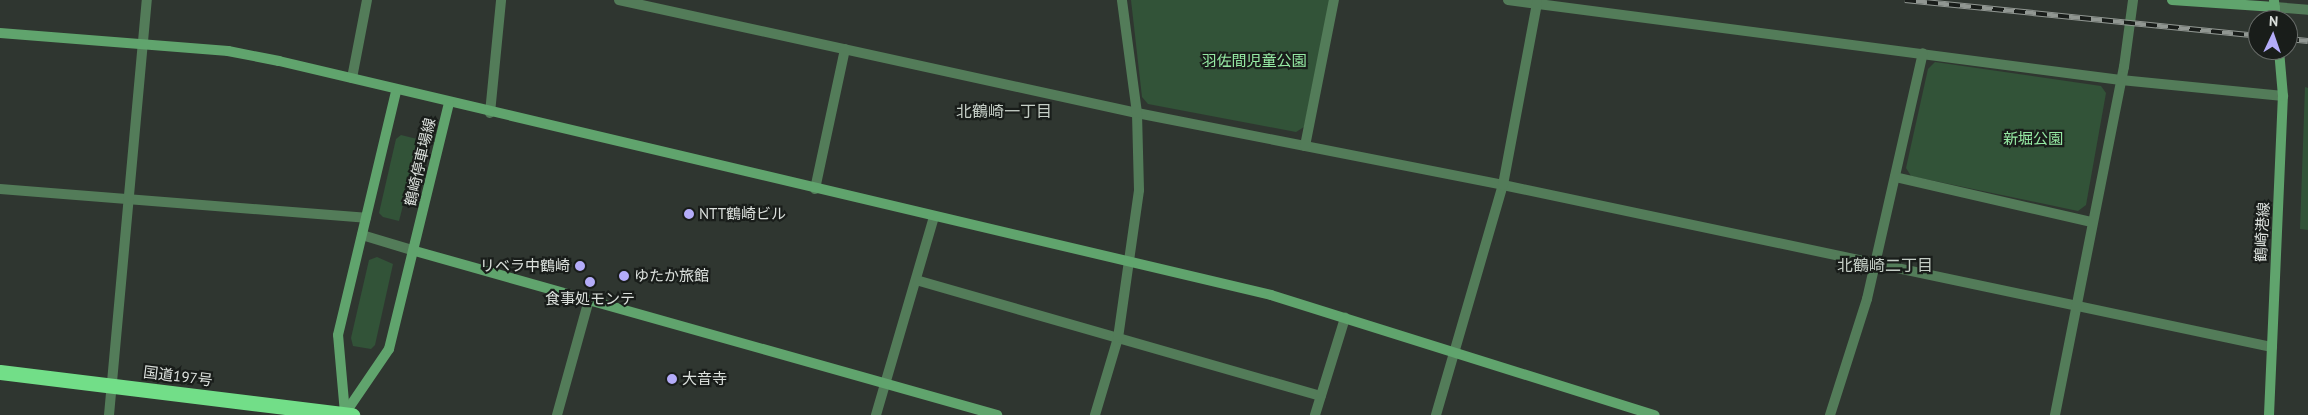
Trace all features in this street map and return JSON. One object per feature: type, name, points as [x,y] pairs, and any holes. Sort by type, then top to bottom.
[{"type":"highway","name":"国道197号","points":[[0,372],[347,414]]},
{"type":"street","points":[[109,415],[147,0]]},
{"type":"street","points":[[352,78],[367,0]]},
{"type":"street","points":[[490,113],[501,0]]},
{"type":"street","points":[[619,0],[673,5],[845,49],[1137,113],[1503,185],[2272,347]]},
{"type":"street","points":[[1094,415],[1118,338],[1139,190],[1137,113],[1122,0]]},
{"type":"street","points":[[1305,146],[1334,0]]},
{"type":"street","points":[[1508,0],[2121,80],[2283,96]]},
{"type":"street","points":[[2055,415],[2116,96],[2121,80],[2133,0]]},
{"type":"street","points":[[2172,0],[2275,3],[2308,10]]},
{"type":"street","points":[[1436,415],[1503,185],[1537,3]]},
{"type":"street","name":"鶴崎停車場線","points":[[0,33],[228,51],[352,78],[448,103],[415,251],[389,349],[347,414]]},
{"type":"street","points":[[815,189],[845,49]]},
{"type":"street","points":[[1830,415],[1876,264],[1923,53]]},
{"type":"street","name":"鶴崎港線","points":[[2269,415],[2283,96],[2281,60]]},
{"type":"street","points":[[347,414],[338,335],[396,91]]},
{"type":"street","points":[[448,103],[1271,295],[1655,415]]},
{"type":"street","points":[[1895,177],[2092,222]]},
{"type":"street","points":[[0,189],[366,218]]},
{"type":"street","points":[[876,415],[934,216]]},
{"type":"street","points":[[362,235],[997,415]]},
{"type":"street","points":[[916,280],[1321,396]]},
{"type":"street","points":[[557,415],[589,300]]},
{"type":"street","points":[[1315,415],[1345,318]]},
{"type":"green space","name":"羽佐間児童公園","points":[[1131,0],[1330,0],[1304,127],[1296,132],[1148,104],[1142,97]]},
{"type":"green space","name":"新堀公園","points":[[1935,62],[2101,86],[2106,93],[2086,205],[2078,211],[1911,176],[1906,168],[1928,69]]},
{"type":"green space","points":[[2305,87],[2308,88],[2308,230],[2300,229]]},
{"type":"green space","points":[[401,135],[417,139],[419,143],[399,221],[383,217],[379,213],[396,139]]},
{"type":"green space","points":[[377,257],[393,264],[375,345],[371,349],[353,346],[351,338],[369,260]]},
{"type":"railway","points":[[1905,0],[2248,35]]},
{"type":"railway","points":[[2298,40],[2308,41]]},
{"type":"place","name":"NTT鶴崎ビル","points":[[689,214]]},
{"type":"place","name":"リベラ中鶴崎","points":[[580,266]]},
{"type":"place","name":"ゆたか旅館","points":[[624,276]]},
{"type":"place","name":"食事処モンテ","points":[[590,282]]},
{"type":"place","name":"大音寺","points":[[672,379]]},
{"type":"district","name":"北鶴崎一丁目","points":[[1004,111]]},
{"type":"district","name":"北鶴崎二丁目","points":[[1885,265]]}]
